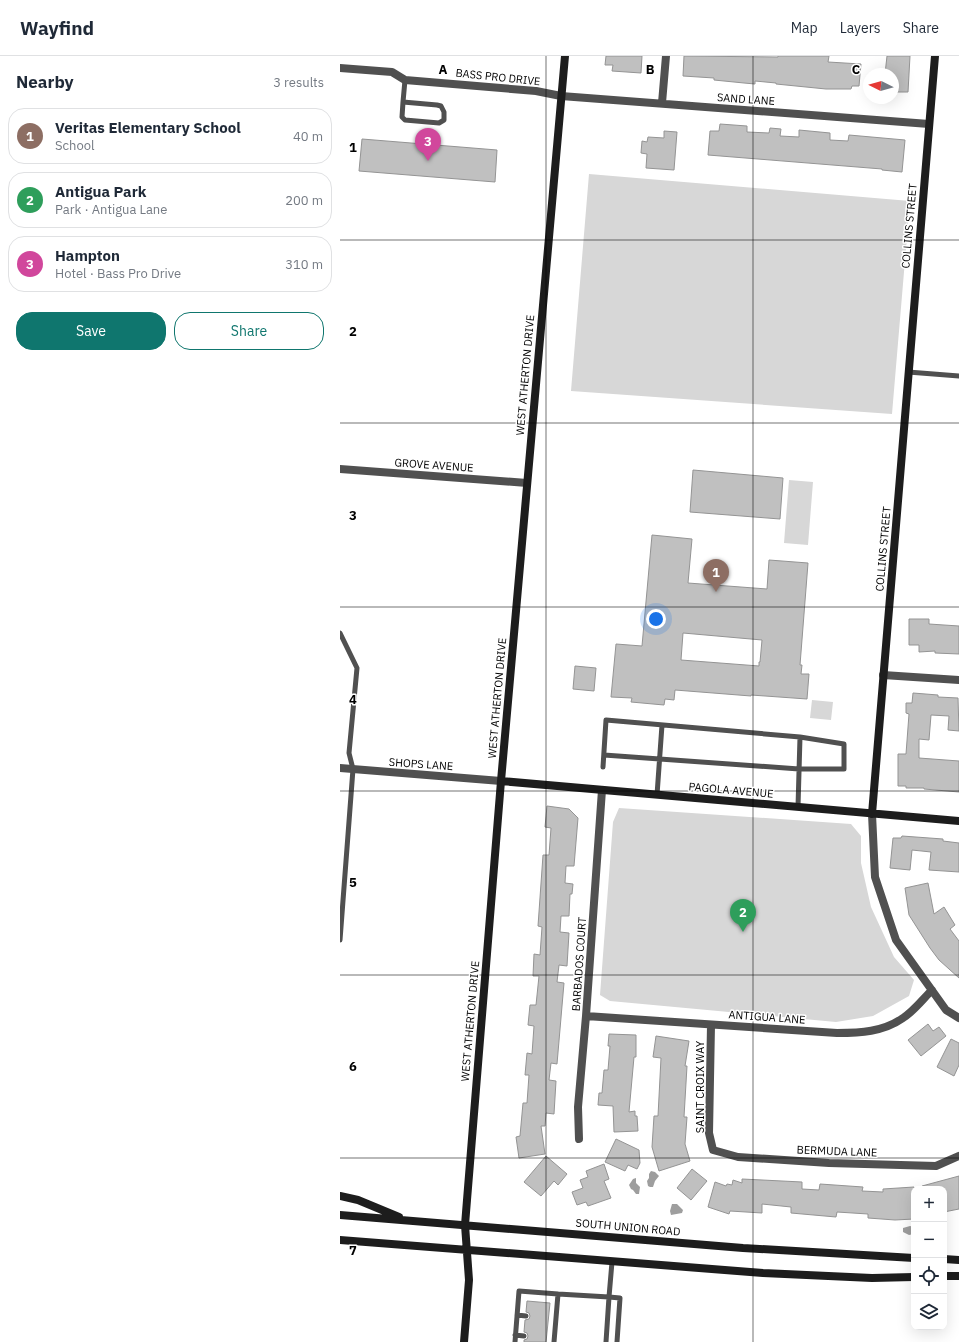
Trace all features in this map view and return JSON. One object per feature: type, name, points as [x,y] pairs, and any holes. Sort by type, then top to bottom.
[{"type":"street","name":"WEST ATHERTON DRIVE","points":[[464,1342],[469,1280],[465,1225],[501,781],[565,56]]},
{"type":"street","points":[[662,104],[666,56]]},
{"type":"street","name":"COLLINS STREET","points":[[935,56],[872,814],[875,877],[896,940],[946,1010],[959,1018]]},
{"type":"street","name":"BASS PRO DRIVE","points":[[340,68],[392,72],[405,80],[536,91],[561,96]]},
{"type":"street","name":"SAND LANE","points":[[561,96],[929,124]]},
{"type":"street","name":"GROVE AVENUE","points":[[340,469],[527,483]]},
{"type":"street","points":[[883,675],[959,680]]},
{"type":"street","name":"SHOPS LANE","points":[[340,768],[501,781]]},
{"type":"street","name":"PAGOLA AVENUE","points":[[501,781],[959,821]]},
{"type":"street","name":"BARBADOS COURT","points":[[579,1139],[578,1107],[602,790]]},
{"type":"street","name":"ANTIGUA LANE","points":[[586,1016],[837,1033],[880,1030],[903,1018],[932,990]]},
{"type":"street","name":"SAINT CROIX WAY","points":[[712,1024],[709,1133],[713,1150]]},
{"type":"street","name":"BERMUDA LANE","points":[[713,1150],[738,1157],[829,1163],[890,1165],[936,1166],[959,1156]]},
{"type":"street","points":[[340,1196],[358,1200],[405,1220]]},
{"type":"street","name":"SOUTH UNION ROAD","points":[[340,1215],[743,1248],[911,1258]]},
{"type":"street","points":[[340,1240],[466,1251],[817,1276],[872,1278],[911,1277]]},
{"type":"street","points":[[947,1260],[959,1260]]},
{"type":"street","points":[[947,1276],[959,1276]]},
{"type":"lane","points":[[404,102],[441,106],[444,112],[444,120],[439,123],[405,120],[402,117],[405,80]]},
{"type":"lane","points":[[908,372],[959,376]]},
{"type":"lane","points":[[340,633],[357,668],[349,753],[353,769],[340,940]]},
{"type":"lane","points":[[603,767],[606,720],[800,737],[844,744],[844,769],[799,769],[604,755]]},
{"type":"lane","points":[[656,794],[662,725]]},
{"type":"lane","points":[[798,807],[800,737]]},
{"type":"lane","points":[[606,1342],[612,1262]]},
{"type":"lane","points":[[515,1342],[519,1291],[620,1298],[617,1342]]},
{"type":"lane","points":[[547,1338],[554,1340],[558,1294]]},
{"type":"lane","points":[[517,1315],[526,1316]]},
{"type":"lane","points":[[548,1317],[556,1318]]},
{"type":"lane","points":[[515,1335],[524,1336]]},
{"type":"shaded area","points":[[589,174],[910,201],[892,414],[571,391]]},
{"type":"shaded area","points":[[789,480],[813,482],[808,545],[784,543]]},
{"type":"shaded area","points":[[812,700],[833,702],[831,720],[810,718]]},
{"type":"shaded area","points":[[619,808],[851,824],[861,836],[861,863],[871,907],[894,957],[914,980],[909,996],[873,1016],[836,1022],[610,1001],[600,995],[613,822]]},
{"type":"shaded area","points":[[651,1171],[655,1172],[659,1176],[653,1187],[648,1186],[647,1181]]},
{"type":"shaded area","points":[[636,1178],[636,1183],[640,1187],[639,1194],[636,1194],[629,1185],[633,1179]]},
{"type":"shaded area","points":[[672,1204],[677,1204],[683,1210],[682,1213],[671,1215],[670,1211]]},
{"type":"shaded area","points":[[911,1226],[911,1235],[903,1232],[903,1228]]},
{"type":"building","points":[[606,56],[642,56],[641,73],[612,71],[613,65],[605,65]]},
{"type":"building","points":[[684,56],[829,56],[828,62],[861,64],[859,86],[852,86],[851,89],[826,89],[755,81],[755,84],[714,80],[714,78],[683,76]]},
{"type":"building","points":[[887,56],[910,56],[908,92],[899,92],[899,68],[886,68]]},
{"type":"building","points":[[720,124],[747,126],[747,132],[769,133],[770,128],[781,129],[780,136],[799,137],[799,130],[830,133],[830,140],[848,141],[849,135],[905,140],[902,172],[882,169],[708,155],[710,131],[719,131]]},
{"type":"building","points":[[664,131],[677,132],[674,170],[646,168],[647,154],[641,153],[642,141],[647,142],[648,137],[664,138]]},
{"type":"building","points":[[362,139],[497,150],[495,182],[359,171]]},
{"type":"building","points":[[693,470],[783,478],[780,519],[690,512]]},
{"type":"building","points":[[652,535],[692,539],[688,583],[767,589],[769,560],[808,563],[800,665],[802,665],[801,674],[809,674],[807,699],[675,690],[674,700],[665,699],[664,705],[631,702],[632,698],[611,697],[616,644],[642,646]],"holes":[[[683,633],[762,640],[759,666],[681,660]]]},
{"type":"building","points":[[909,619],[929,619],[929,624],[959,626],[959,654],[935,653],[935,651],[919,652],[919,645],[909,645]]},
{"type":"building","points":[[575,666],[596,668],[594,691],[573,689]]},
{"type":"building","points":[[913,693],[938,695],[938,697],[958,698],[959,731],[948,730],[949,716],[931,715],[929,740],[919,739],[919,758],[959,761],[959,792],[924,788],[906,788],[906,786],[898,786],[898,754],[906,754],[909,714],[906,713],[906,703],[912,703]]},
{"type":"building","points":[[547,806],[569,809],[578,818],[574,866],[566,866],[565,883],[573,884],[572,894],[570,894],[569,916],[561,916],[560,932],[569,933],[567,966],[559,965],[557,982],[564,983],[557,1064],[551,1063],[549,1080],[556,1081],[554,1114],[546,1113],[545,1126],[541,1126],[545,1154],[519,1158],[516,1137],[520,1136],[523,1103],[527,1103],[529,1075],[525,1075],[527,1053],[532,1054],[534,1026],[528,1025],[530,1005],[536,1005],[539,976],[533,976],[534,954],[540,955],[542,927],[538,926],[543,855],[549,855],[551,828],[545,827]]},
{"type":"building","points":[[902,836],[943,839],[943,841],[959,843],[959,872],[929,870],[931,852],[912,850],[910,870],[890,868],[893,838],[901,838]]},
{"type":"building","points":[[928,883],[934,914],[944,907],[955,925],[950,929],[959,941],[959,978],[939,960],[909,915],[905,888]]},
{"type":"building","points":[[928,1024],[933,1031],[939,1027],[946,1036],[921,1056],[908,1040]]},
{"type":"building","points":[[609,1034],[636,1035],[636,1057],[634,1057],[629,1112],[635,1111],[635,1116],[637,1116],[638,1131],[614,1132],[613,1106],[598,1105],[599,1093],[602,1093],[604,1070],[608,1070],[610,1046],[608,1046]]},
{"type":"building","points":[[656,1036],[689,1041],[685,1066],[687,1066],[684,1117],[687,1117],[685,1144],[690,1161],[659,1171],[652,1147],[654,1116],[658,1116],[661,1058],[653,1057]]},
{"type":"building","points":[[951,1039],[959,1043],[959,1065],[954,1076],[937,1067]]},
{"type":"building","points":[[616,1139],[639,1150],[640,1163],[637,1169],[628,1165],[625,1171],[605,1162]]},
{"type":"building","points":[[546,1156],[567,1174],[558,1185],[554,1181],[541,1196],[524,1182]]},
{"type":"building","points":[[604,1164],[609,1179],[604,1181],[611,1198],[588,1206],[586,1202],[577,1205],[572,1192],[583,1188],[580,1180],[588,1177],[586,1171]]},
{"type":"building","points":[[692,1169],[707,1181],[691,1200],[677,1188]]},
{"type":"building","points":[[959,1176],[959,1209],[947,1211],[947,1186],[922,1186]]},
{"type":"building","points":[[742,1179],[802,1182],[802,1189],[819,1190],[820,1184],[863,1187],[862,1191],[883,1192],[883,1189],[911,1187],[911,1219],[895,1220],[868,1218],[868,1214],[837,1212],[836,1217],[791,1213],[791,1207],[762,1204],[762,1213],[730,1211],[729,1214],[708,1207],[715,1182],[726,1186],[727,1184],[732,1185],[733,1180],[742,1183]]},
{"type":"building","points":[[527,1301],[550,1303],[546,1342],[524,1342],[528,1336],[527,1333],[524,1332],[525,1320],[529,1319],[530,1316],[529,1313],[526,1312]]},
{"type":"place","name":"Hampton","points":[[428,161]]},
{"type":"place","name":"Veritas Elementary School","points":[[716,592]]},
{"type":"place","name":"Antigua Park","points":[[743,932]]}]
